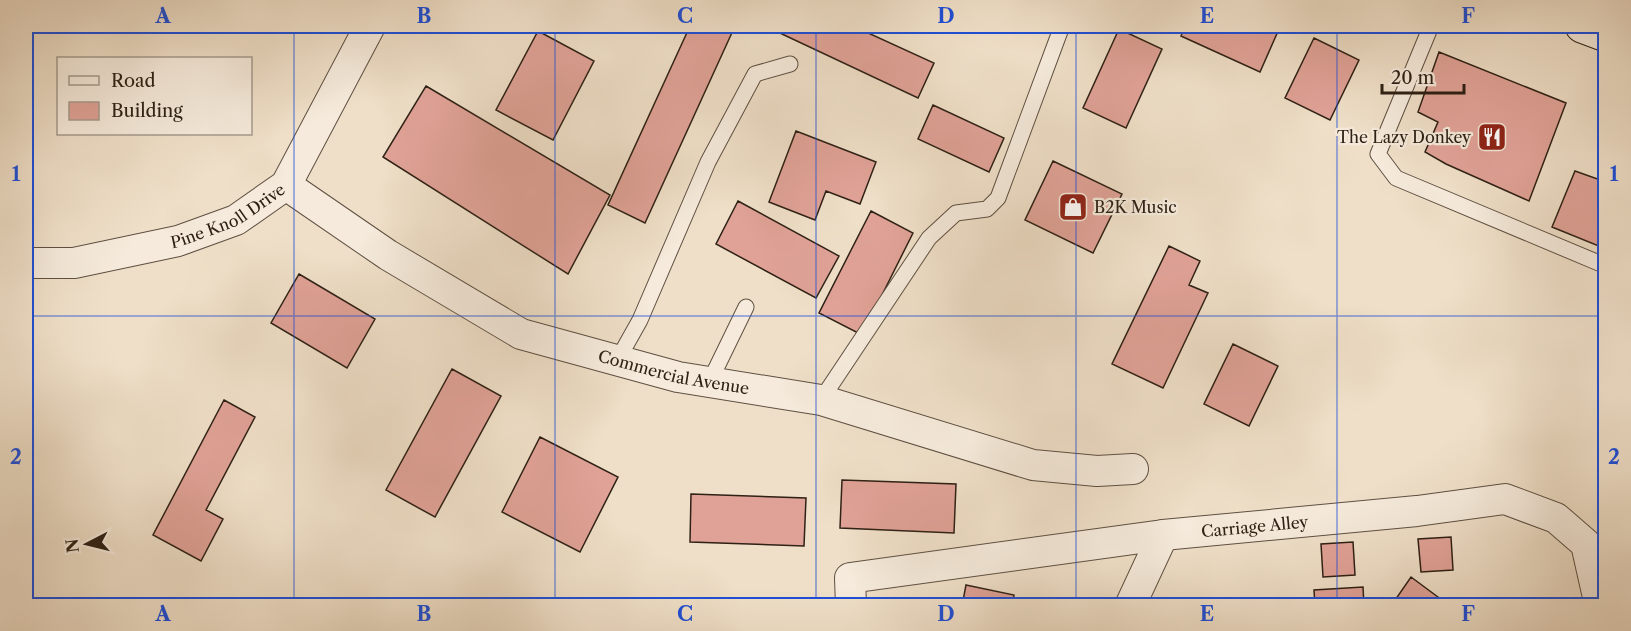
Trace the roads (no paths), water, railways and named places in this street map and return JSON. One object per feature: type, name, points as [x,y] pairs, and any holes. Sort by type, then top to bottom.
[{"type":"main road","points":[[1582,26],[1605,35]]},
{"type":"street","name":"Pine Knoll Drive","points":[[26,262],[74,263],[178,241],[236,220],[286,186],[370,26]]},
{"type":"street","name":"Commercial Avenue","points":[[286,186],[388,255],[521,334],[678,377],[821,400],[1033,465],[1097,471],[1133,469]]},
{"type":"street","name":"Carriage Alley","points":[[850,592],[1163,535],[1417,511],[1505,499],[1556,518],[1586,544],[1600,606]]},
{"type":"street","points":[[1130,606],[1163,535]]},
{"type":"lane","points":[[821,400],[929,238],[956,213],[987,209],[998,198],[1062,26]]},
{"type":"lane","points":[[1431,26],[1378,154],[1396,178],[1605,266]]},
{"type":"lane","points":[[617,361],[640,320],[708,162],[755,74],[790,64]]},
{"type":"lane","points":[[709,382],[746,307]]},
{"type":"place","name":"The Lazy Donkey","points":[[1492,137]]},
{"type":"place","name":"B2K Music","points":[[1073,207]]}]
